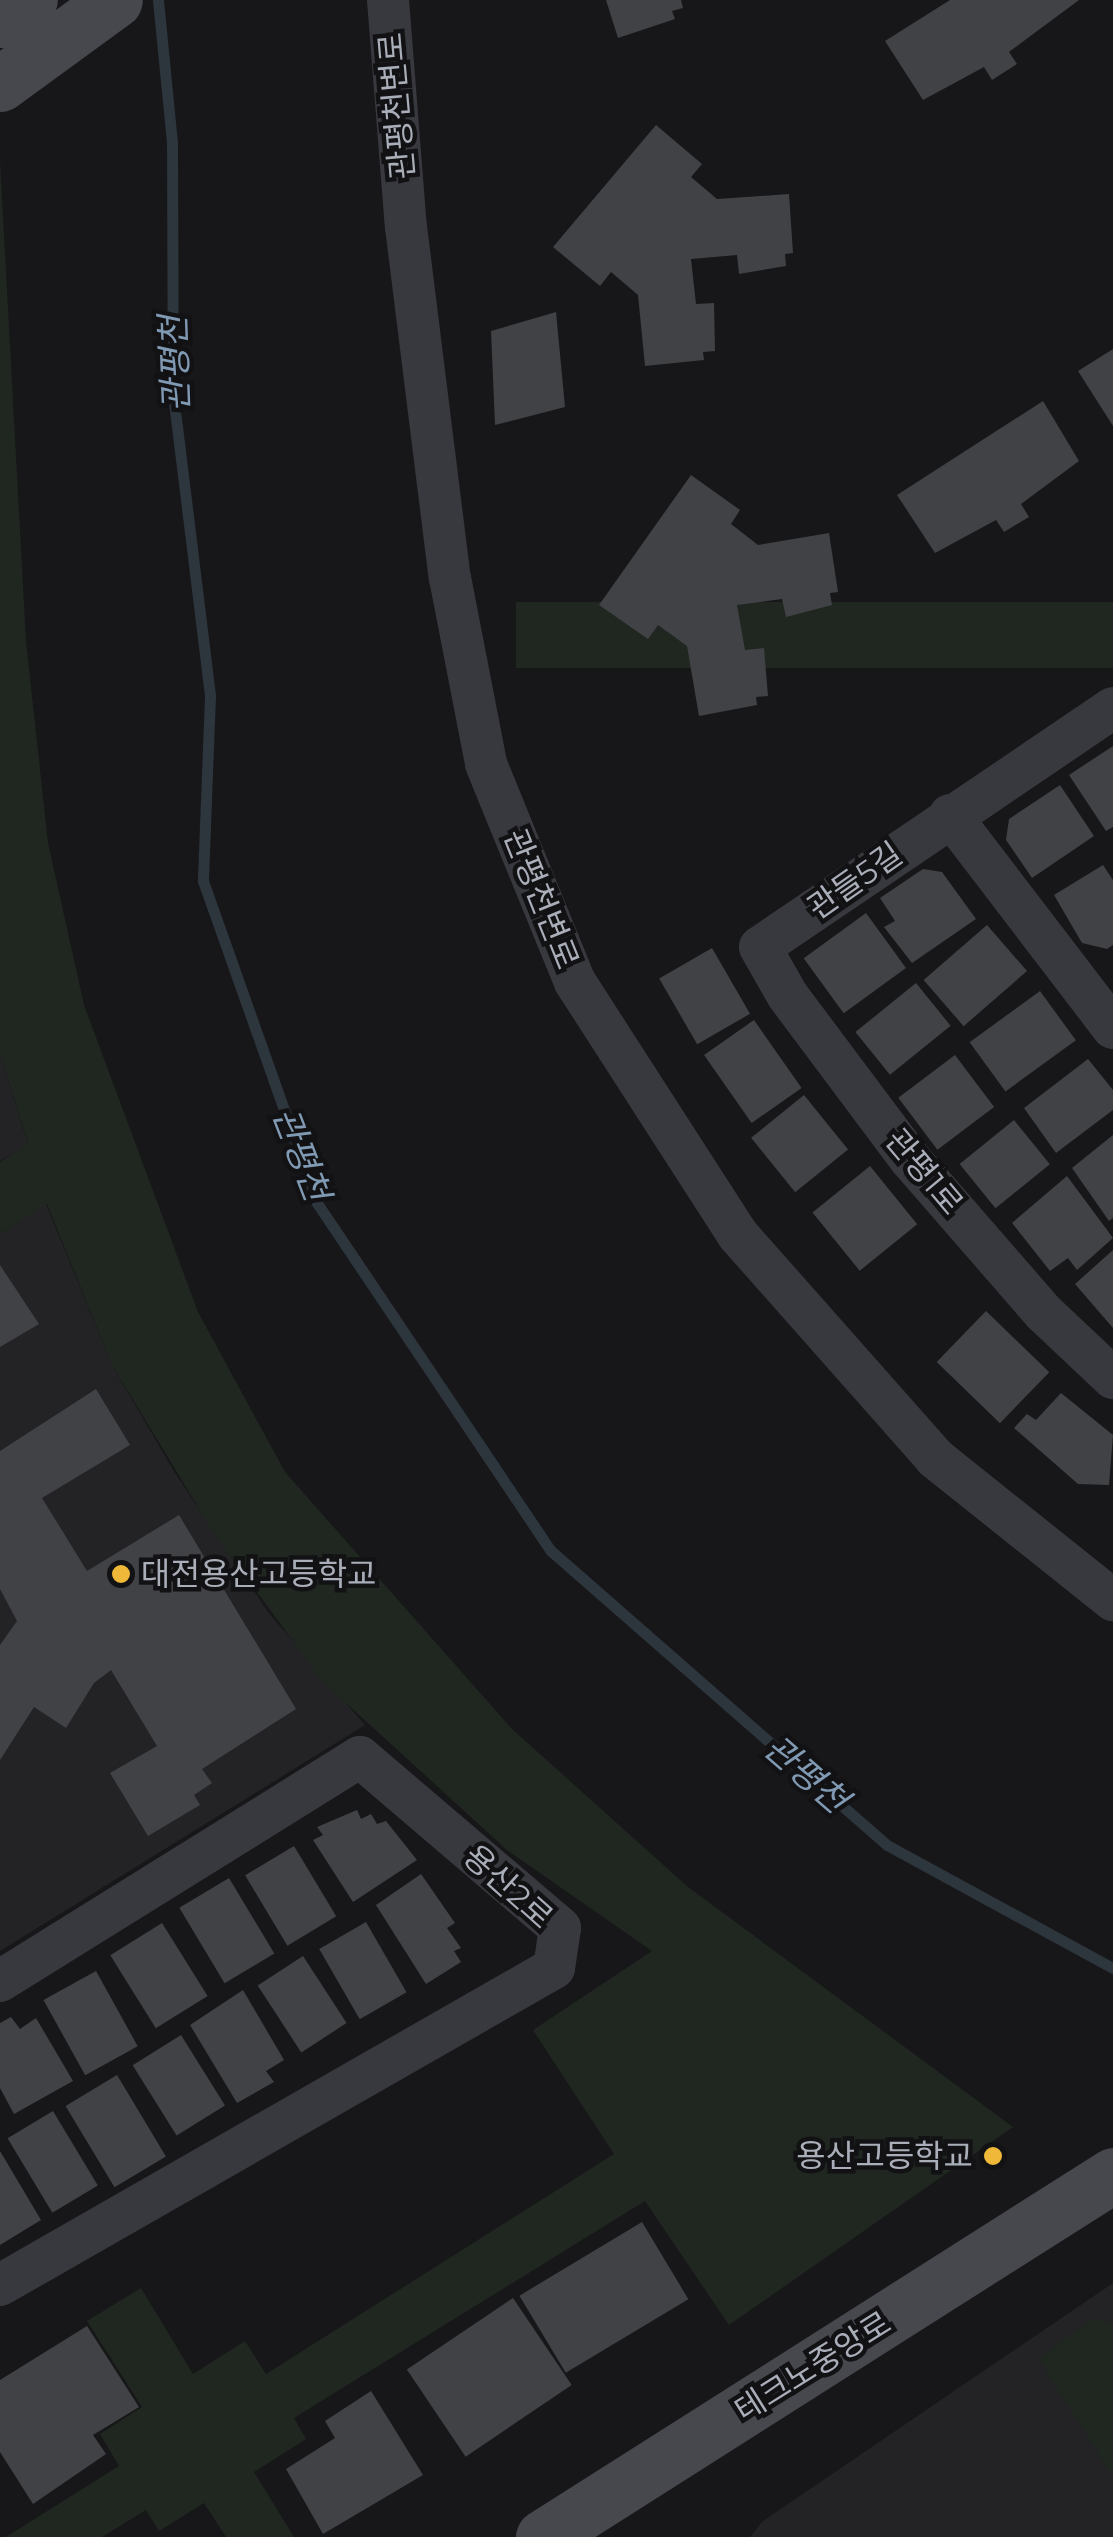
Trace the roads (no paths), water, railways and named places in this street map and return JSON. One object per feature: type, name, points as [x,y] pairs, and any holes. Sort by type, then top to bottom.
[{"type":"main road","points":[[5,80],[116,0]]},
{"type":"main road","name":"테크노중앙로","points":[[543,2537],[1097,2186]]},
{"type":"street","name":"관평천변로","points":[[388,0],[406,228],[450,578],[486,764],[575,982],[738,1235],[934,1458],[1104,1579]]},
{"type":"street","name":"관들5길","points":[[760,947],[1113,708]]},
{"type":"street","points":[[950,815],[1105,1002]]},
{"type":"street","name":"관평1로","points":[[760,947],[788,996],[910,1159],[1044,1313],[1113,1378]]},
{"type":"street","name":"용산2로","points":[[0,1981],[360,1757],[560,1928],[554,1968],[0,2285]]},
{"type":"waterway","name":"관평천","points":[[158,0],[172,144],[173,394],[210,696],[203,881],[317,1203],[550,1550],[887,1845],[1113,1968]]},
{"type":"place","name":"대전용산고등학교","points":[[121,1574]]},
{"type":"place","name":"용산고등학교","points":[[993,2156]]}]
